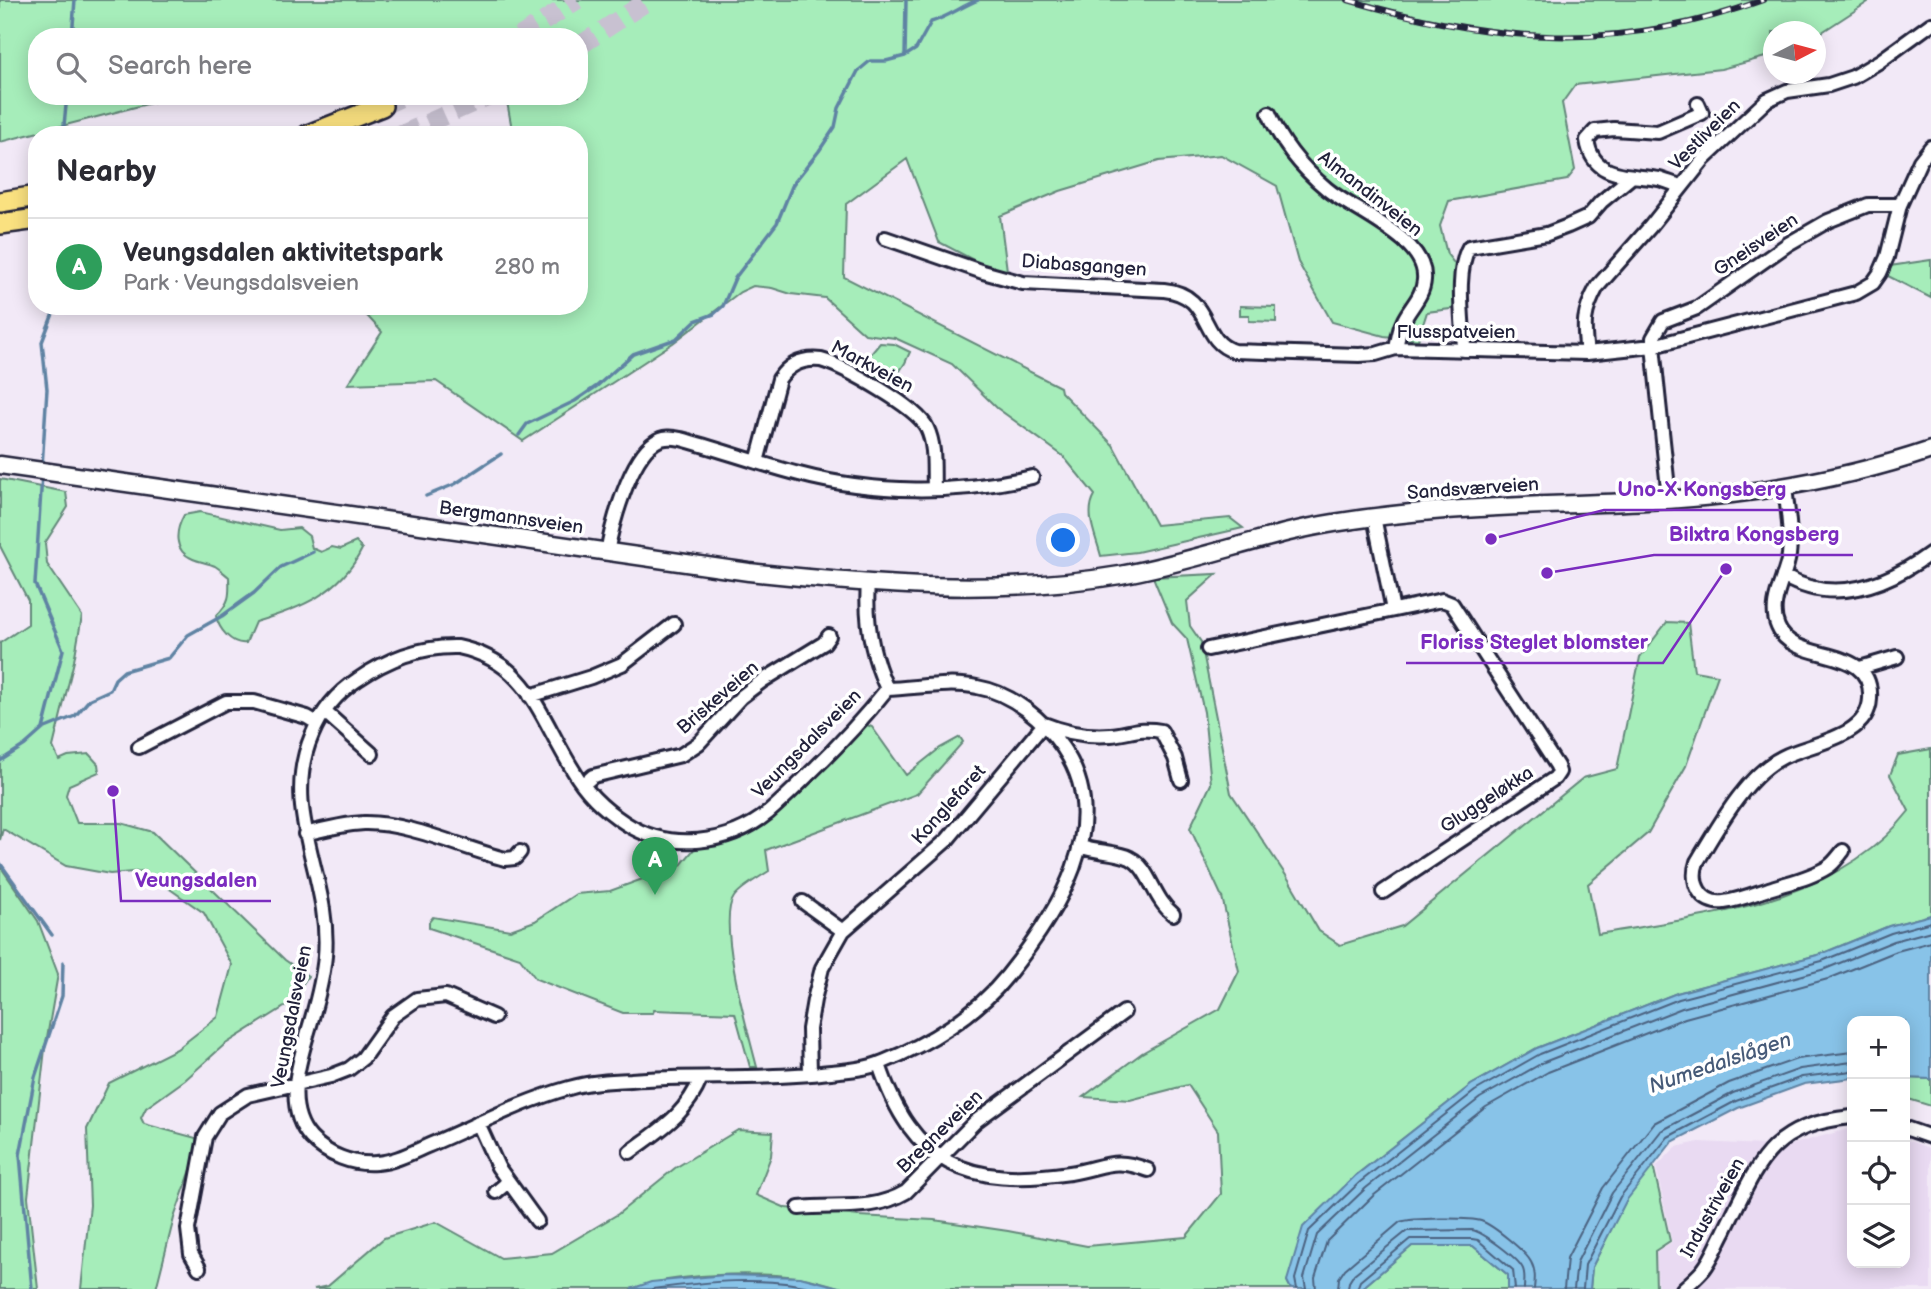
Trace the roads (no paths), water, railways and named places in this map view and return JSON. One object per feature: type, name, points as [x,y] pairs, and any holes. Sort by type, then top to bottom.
[{"type":"highway","points":[[331,126],[382,106]]},
{"type":"highway","points":[[0,202],[28,197]]},
{"type":"highway","points":[[0,224],[28,220]]},
{"type":"main road","name":"Sandsværveien","points":[[1019,587],[1136,572],[1289,532],[1374,517],[1728,495],[1847,474],[1931,450]]},
{"type":"main road","name":"Bergmannsveien","points":[[0,465],[748,572],[868,583],[1019,587]]},
{"type":"street","name":"Vestliveien","points":[[1587,353],[1584,325],[1587,306],[1592,297],[1681,186],[1722,140],[1768,100],[1787,91],[1829,85],[1853,78],[1931,24]]},
{"type":"street","points":[[1681,186],[1615,174],[1595,161],[1587,140],[1595,131],[1614,129],[1658,132],[1702,113],[1698,104]]},
{"type":"street","name":"Almandinveien","points":[[1269,113],[1276,131],[1304,167],[1356,210],[1386,226],[1419,258],[1424,281],[1420,294],[1403,322],[1396,348]]},
{"type":"street","points":[[1900,205],[1920,161],[1931,147]]},
{"type":"street","points":[[1464,349],[1462,271],[1463,257],[1469,247],[1548,234],[1568,226],[1588,217],[1629,177]]},
{"type":"street","name":"Gneisveien","points":[[1653,346],[1653,338],[1663,321],[1698,308],[1818,226],[1868,205],[1900,205]]},
{"type":"street","name":"Flusspatveien","points":[[1219,342],[1229,350],[1242,352],[1359,355],[1376,354],[1396,348],[1587,353],[1653,346],[1867,288],[1877,278],[1887,257],[1900,205]]},
{"type":"street","name":"Diabasgangen","points":[[885,238],[1023,283],[1181,293],[1196,305],[1219,342]]},
{"type":"street","points":[[1653,346],[1669,498]]},
{"type":"street","name":"Markveien","points":[[757,462],[779,379],[797,363],[821,360],[894,399],[923,422],[932,447],[934,488]]},
{"type":"street","points":[[607,552],[620,500],[639,460],[655,442],[666,437],[832,481],[885,488],[934,488],[1001,483],[1032,477]]},
{"type":"street","points":[[1784,486],[1790,530],[1789,556],[1775,603],[1778,627],[1787,639],[1797,645],[1860,668],[1867,677],[1871,690],[1870,705],[1858,726],[1763,768],[1746,787],[1702,853],[1693,874],[1698,892],[1721,903],[1818,873],[1832,865],[1843,851]]},
{"type":"street","points":[[1208,649],[1393,610],[1374,517]]},
{"type":"street","points":[[1783,576],[1812,589],[1845,590],[1881,581],[1915,565],[1931,553]]},
{"type":"street","name":"Veungsdalsveien","points":[[868,583],[867,627],[887,689]]},
{"type":"street","name":"Gluggeløkka","points":[[1383,892],[1555,778],[1559,772],[1452,604],[1442,600],[1393,610]]},
{"type":"street","points":[[530,696],[622,664],[674,624]]},
{"type":"street","name":"Briskeveien","points":[[584,784],[593,776],[681,755],[699,743],[751,689],[811,652],[829,636]]},
{"type":"street","name":"Veungsdalsveien","points":[[458,647],[493,658],[516,677],[530,696],[574,773],[616,817],[652,836],[689,842],[741,829],[768,813],[835,750],[887,689],[956,685],[978,687],[1013,701],[1044,724],[1065,751],[1081,788],[1084,816],[1082,847],[1076,866],[1057,904],[1025,954],[999,986],[963,1017],[930,1040],[879,1064],[810,1074],[655,1078],[581,1085],[536,1098],[402,1157],[376,1163],[354,1162],[334,1155],[310,1137],[298,1114],[296,1082],[320,990],[326,927],[321,895],[305,834],[299,785],[306,748],[321,717],[348,686],[393,660],[432,648],[458,647]]},
{"type":"street","points":[[1860,668],[1897,657]]},
{"type":"street","points":[[139,747],[226,702],[254,702],[307,717],[321,717],[373,754]]},
{"type":"street","name":"Veungsdalsveien","points":[[1044,724],[1079,735],[1113,735],[1145,728],[1160,731],[1175,758],[1181,780]]},
{"type":"street","name":"Konglefaret","points":[[810,1074],[809,1029],[814,1000],[822,968],[844,931],[947,840],[1044,724]]},
{"type":"street","points":[[305,834],[331,827],[367,823],[411,831],[505,859],[515,858],[520,852]]},
{"type":"street","points":[[1082,847],[1129,857],[1140,865],[1163,906],[1173,914]]},
{"type":"street","points":[[803,902],[844,931]]},
{"type":"street","points":[[199,1268],[191,1254],[187,1229],[205,1136],[220,1113],[248,1095],[331,1076],[349,1069],[363,1058],[393,1016],[417,999],[446,996],[494,1017]]},
{"type":"street","name":"Bregneveien","points":[[799,1208],[875,1205],[906,1192],[976,1121],[1124,1012]]},
{"type":"street","points":[[879,1064],[894,1104],[923,1146],[939,1158],[971,1171],[996,1177],[1043,1176],[1072,1173],[1116,1162],[1148,1170]]},
{"type":"street","points":[[630,1152],[672,1122],[688,1105],[701,1078]]},
{"type":"street","name":"Industriveien","points":[[1683,1289],[1707,1263],[1744,1188],[1772,1147],[1800,1128],[1826,1120],[1847,1118]]},
{"type":"street","points":[[478,1124],[498,1167],[537,1221]]},
{"type":"street","points":[[1910,1130],[1931,1137]]},
{"type":"street","points":[[496,1192],[508,1182]]},
{"type":"water","name":"Numedalslågen","points":[[1931,915],[1931,1079],[1910,1078],[1910,1016],[1847,1016],[1847,1079],[1804,1084],[1738,1108],[1672,1142],[1626,1201],[1592,1267],[1590,1289],[1508,1289],[1508,1275],[1473,1246],[1412,1246],[1361,1289],[1291,1289],[1287,1281],[1303,1227],[1355,1176],[1471,1085],[1537,1048],[1677,993],[1821,954],[1889,926]]},
{"type":"water","points":[[725,1275],[800,1277],[846,1289],[631,1289],[651,1282]]},
{"type":"waterway","points":[[73,28],[75,0]]},
{"type":"waterway","points":[[905,56],[906,0]]},
{"type":"waterway","points":[[519,435],[527,424],[575,401],[597,386],[633,354],[676,339],[695,321],[714,314],[723,306],[735,278],[777,223],[793,184],[835,127],[839,108],[858,71],[870,61],[886,61],[905,56],[916,49],[931,22],[978,0]]},
{"type":"waterway","points":[[64,126],[66,105]]},
{"type":"waterway","points":[[42,467],[47,389],[42,342],[52,315]]},
{"type":"waterway","points":[[426,496],[455,484],[501,454]]},
{"type":"waterway","points":[[42,475],[35,584],[63,650],[43,729]]},
{"type":"waterway","points":[[0,761],[43,729],[75,716],[90,699],[110,690],[115,679],[124,671],[169,658],[188,635],[222,616],[254,593],[281,567],[313,552]]},
{"type":"waterway","points":[[0,863],[52,935]]},
{"type":"waterway","points":[[32,1289],[20,1155],[35,1077],[62,996],[63,962]]},
{"type":"tunnel","points":[[533,28],[577,0]]},
{"type":"tunnel","points":[[588,40],[649,0]]},
{"type":"tunnel","points":[[421,126],[468,105]]},
{"type":"railway","points":[[1348,0],[1455,26],[1556,36],[1606,35],[1657,29],[1709,17],[1763,0]]},
{"type":"place","name":"Uno-X Kongsberg","points":[[1491,539]]},
{"type":"place","name":"Floriss Steglet blomster","points":[[1726,569]]},
{"type":"place","name":"Bilxtra Kongsberg","points":[[1547,573]]},
{"type":"place","name":"Veungsdalen","points":[[113,791]]},
{"type":"place","name":"Veungsdalen aktivitetspark","points":[[655,895]]}]
